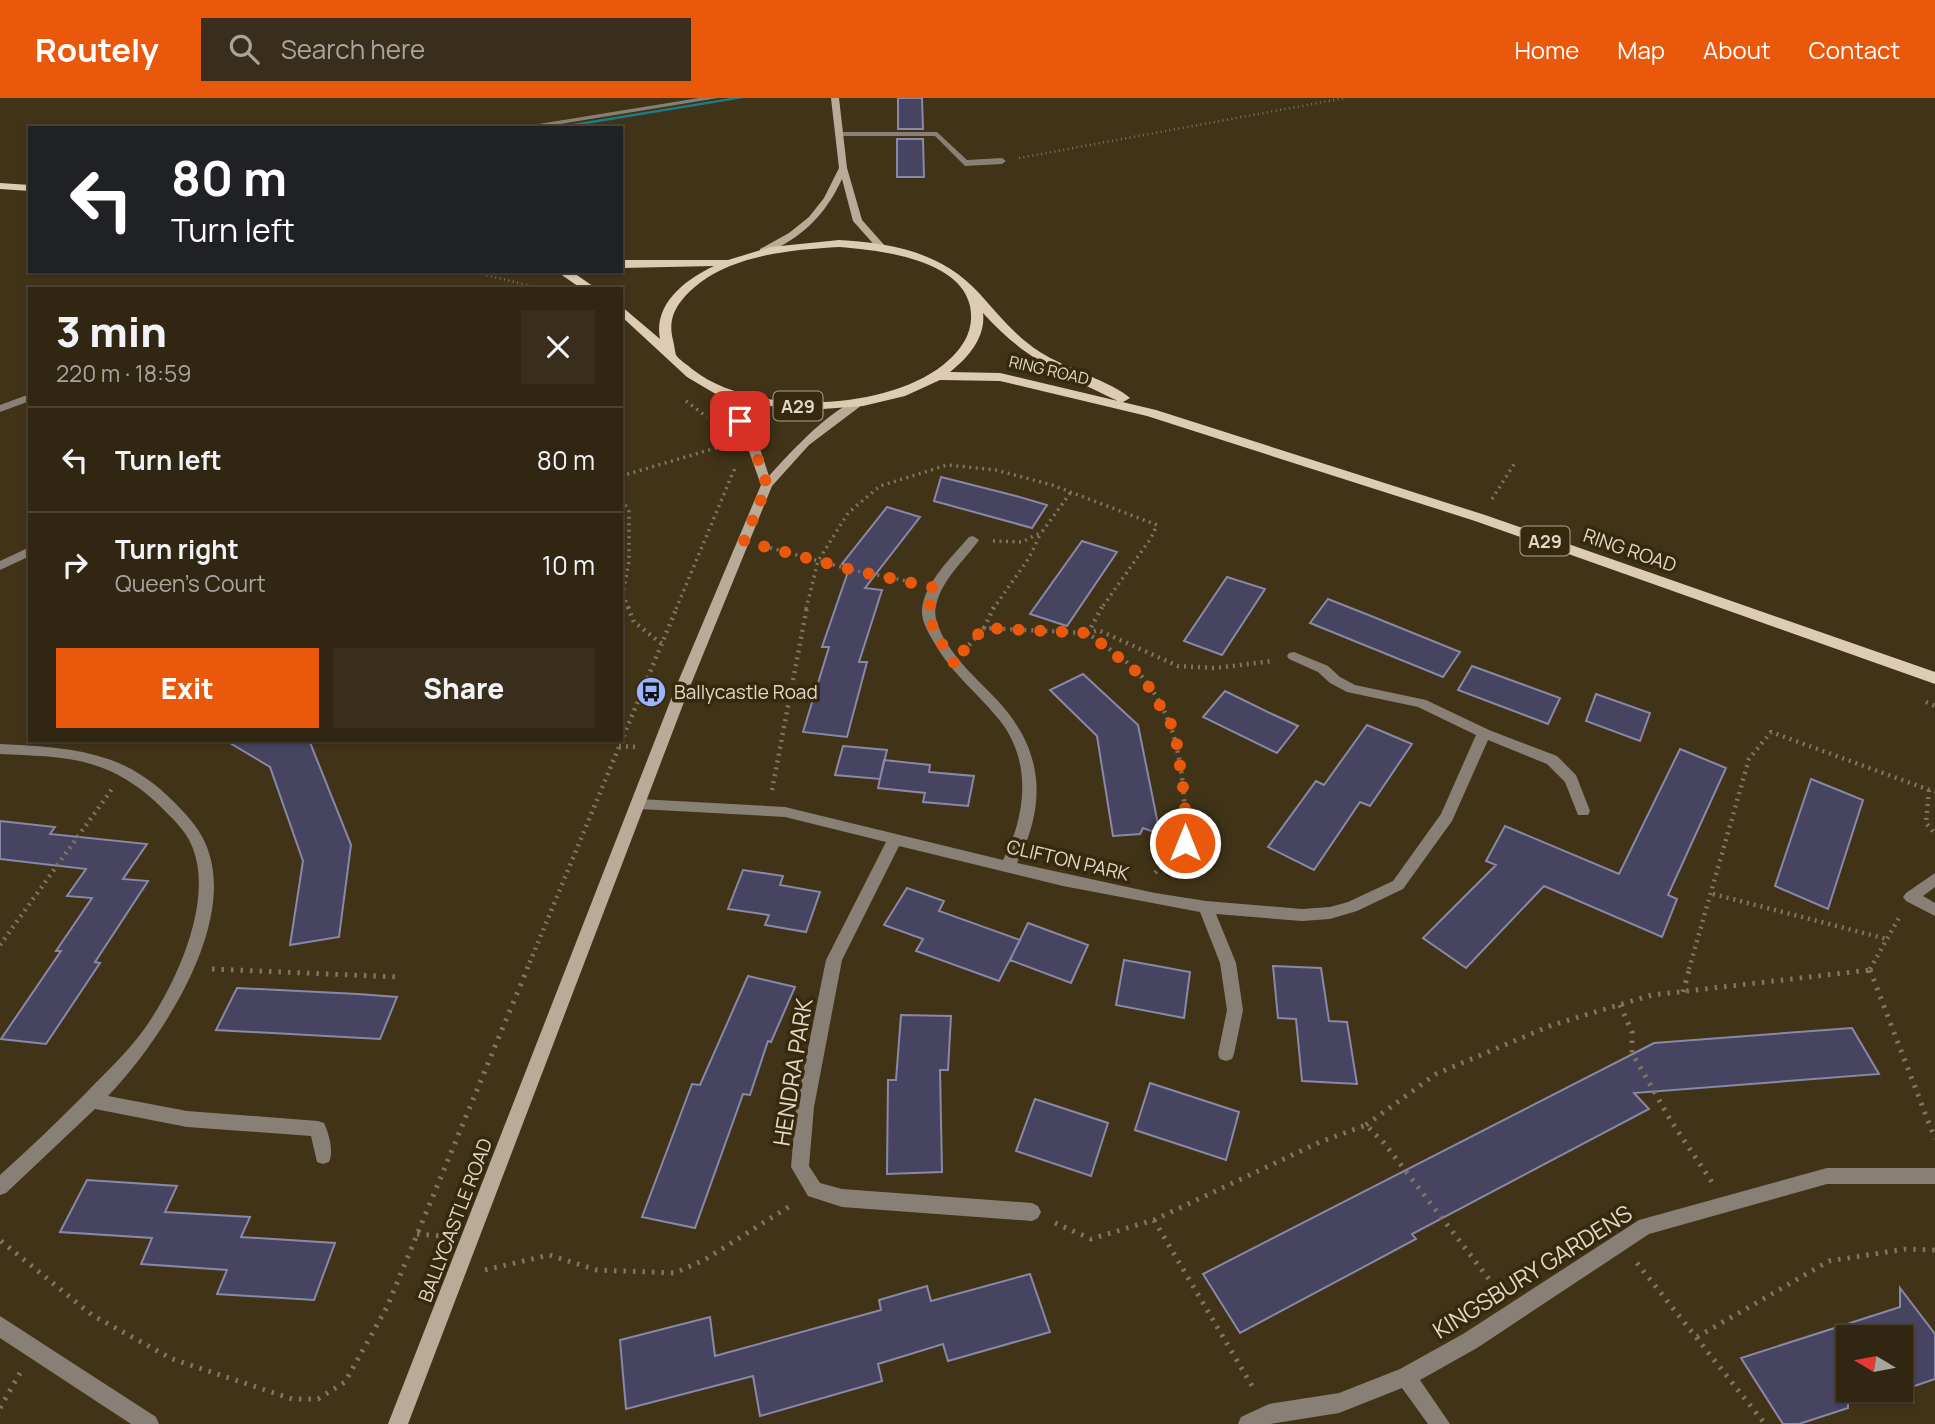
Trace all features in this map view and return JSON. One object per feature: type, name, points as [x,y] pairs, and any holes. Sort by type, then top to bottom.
[{"type":"main road","points":[[835,98],[843,168],[858,221],[881,247]]},
{"type":"main road","points":[[763,251],[787,240],[813,221],[834,189],[843,168]]},
{"type":"main road","points":[[0,186],[28,188]]},
{"type":"main road","name":"A29","points":[[623,311],[641,324],[688,373],[718,390],[749,400],[801,407],[861,402],[906,391],[937,376],[963,356],[979,327],[974,298],[957,277],[925,259],[881,247],[830,243],[763,251],[732,261],[696,280],[678,296],[664,323],[670,353]]},
{"type":"main road","name":"A29","points":[[623,264],[680,265],[732,261]]},
{"type":"main road","points":[[565,273],[589,287]]},
{"type":"main road","name":"RING ROAD","points":[[974,298],[1026,349],[1151,413]]},
{"type":"main road","name":"RING ROAD","points":[[937,376],[1000,377],[1151,413],[1480,518],[1935,678]]},
{"type":"main road","points":[[718,390],[751,440],[767,485]]},
{"type":"main road","name":"BALLYCASTLE ROAD","points":[[398,1424],[682,689],[767,485],[805,443],[861,402]]},
{"type":"street","points":[[531,126],[714,98]]},
{"type":"street","points":[[841,134],[937,134],[965,163],[1002,161]]},
{"type":"street","points":[[0,409],[28,398]]},
{"type":"street","points":[[973,540],[936,588],[928,610],[934,631],[956,666],[1007,720],[1023,748],[1032,777],[1026,831],[1007,867]]},
{"type":"street","points":[[0,566],[28,552]]},
{"type":"street","points":[[1294,656],[1323,669],[1335,680],[1352,689],[1421,703],[1484,733],[1552,760],[1571,779],[1583,811]]},
{"type":"street","name":"CLIFTON PARK","points":[[639,804],[785,812],[1007,867],[1155,899],[1206,907],[1302,915],[1330,913],[1352,907],[1398,885],[1447,817],[1484,733]]},
{"type":"street","points":[[0,749],[57,752],[106,764],[123,773],[153,790],[186,822],[205,863],[203,914],[186,968],[164,1014],[127,1062],[0,1187]]},
{"type":"street","name":"HENDRA PARK","points":[[814,1191],[800,1167],[805,1107],[834,960],[897,838]]},
{"type":"street","points":[[1935,879],[1911,897],[1935,910]]},
{"type":"street","points":[[1206,907],[1228,963],[1235,1010],[1226,1054]]},
{"type":"street","points":[[90,1100],[187,1119],[318,1129],[323,1156]]},
{"type":"street","name":"KINGSBURY GARDENS","points":[[1248,1424],[1269,1414],[1339,1403],[1406,1377],[1470,1341],[1645,1226],[1827,1176],[1935,1176]]},
{"type":"street","points":[[814,1191],[842,1198],[1032,1212]]},
{"type":"street","points":[[0,1326],[149,1424]]},
{"type":"street","points":[[1406,1377],[1440,1424]]},
{"type":"path","points":[[1002,161],[1345,98]]},
{"type":"path","points":[[479,273],[538,287]]},
{"type":"path","points":[[623,474],[726,445],[734,470],[623,738]]},
{"type":"path","points":[[1480,518],[1516,461]]},
{"type":"path","points":[[768,811],[812,578],[818,561],[848,513],[880,486],[947,466],[996,470],[1071,492],[1157,525],[1088,633]]},
{"type":"path","points":[[956,666],[964,650],[984,628],[989,614],[1071,492]]},
{"type":"path","points":[[623,502],[629,510],[629,561],[623,594],[634,622],[662,644]]},
{"type":"path","points":[[973,540],[1022,542],[1042,532]]},
{"type":"path","points":[[744,541],[936,588]]},
{"type":"path","points":[[984,628],[1088,633],[1098,629],[1178,666],[1249,666],[1294,656]]},
{"type":"path","points":[[1088,633],[1143,677],[1175,731],[1185,801],[1185,843],[1151,877],[1155,899]]},
{"type":"path","points":[[1923,701],[1935,706]]},
{"type":"path","points":[[1683,992],[1749,760],[1771,732],[1932,791],[1926,824],[1935,834]]},
{"type":"path","points":[[1,1241],[92,1315],[172,1359],[292,1399],[318,1399],[345,1382],[387,1307],[621,742]]},
{"type":"path","points":[[0,945],[123,773]]},
{"type":"path","points":[[1713,894],[1887,939]]},
{"type":"path","points":[[1911,897],[1870,970],[1935,1139]]},
{"type":"path","points":[[186,968],[398,977]]},
{"type":"path","points":[[1032,1212],[1091,1239],[1154,1220],[1320,1142],[1366,1125],[1436,1074],[1552,1025],[1652,995],[1870,970]]},
{"type":"path","points":[[1619,1005],[1632,1032],[1632,1053],[1671,1121],[1726,1204]]},
{"type":"path","points":[[1366,1125],[1384,1143],[1515,1312]]},
{"type":"path","points":[[456,1275],[549,1255],[597,1270],[675,1273],[706,1259],[814,1191]]},
{"type":"path","points":[[1154,1220],[1269,1414]]},
{"type":"path","points":[[1619,1243],[1650,1276],[1765,1424]]},
{"type":"path","points":[[1697,1337],[1829,1261],[1906,1249],[1935,1250]]},
{"type":"path","points":[[0,1408],[34,1350]]},
{"type":"building","points":[[898,98],[922,98],[923,129],[898,129]]},
{"type":"building","points":[[897,139],[923,139],[924,177],[897,177]]},
{"type":"building","points":[[941,477],[1047,505],[1032,528],[934,501]]},
{"type":"building","points":[[887,507],[920,517],[865,588],[882,590],[859,662],[867,662],[847,737],[803,732],[829,647],[822,647],[850,566],[842,564]]},
{"type":"building","points":[[1082,541],[1117,552],[1067,626],[1030,614]]},
{"type":"building","points":[[1227,577],[1265,589],[1222,655],[1184,641]]},
{"type":"building","points":[[1328,599],[1460,652],[1443,677],[1310,623]]},
{"type":"building","points":[[1472,666],[1560,698],[1548,724],[1458,690]]},
{"type":"building","points":[[1083,674],[1138,725],[1160,834],[1143,828],[1140,834],[1113,836],[1097,736],[1050,690]]},
{"type":"building","points":[[1225,691],[1298,726],[1277,753],[1203,717]]},
{"type":"building","points":[[1596,694],[1650,713],[1640,741],[1586,721]]},
{"type":"building","points":[[1367,725],[1412,744],[1370,806],[1360,802],[1314,870],[1268,847],[1316,781],[1324,785]]},
{"type":"building","points":[[228,742],[310,742],[351,845],[339,937],[290,945],[303,861],[270,767]]},
{"type":"building","points":[[843,746],[887,750],[880,779],[835,775]]},
{"type":"building","points":[[1680,749],[1726,768],[1668,895],[1677,899],[1662,937],[1544,886],[1466,968],[1423,938],[1496,865],[1486,861],[1505,826],[1619,874]]},
{"type":"building","points":[[884,760],[930,765],[929,772],[974,776],[968,806],[923,802],[925,793],[878,788]]},
{"type":"building","points":[[1811,779],[1863,800],[1828,909],[1775,886]]},
{"type":"building","points":[[0,821],[55,827],[50,834],[147,844],[123,879],[148,881],[95,962],[100,963],[46,1044],[1,1039],[61,951],[56,951],[92,898],[67,896],[86,869],[0,859]]},
{"type":"building","points":[[743,870],[783,876],[780,885],[820,892],[806,932],[765,925],[769,915],[728,909]]},
{"type":"building","points":[[907,888],[944,901],[939,911],[1020,940],[999,981],[916,951],[923,939],[884,925]]},
{"type":"building","points":[[1028,923],[1088,945],[1071,983],[1010,960]]},
{"type":"building","points":[[1124,960],[1190,972],[1184,1018],[1116,1005]]},
{"type":"building","points":[[1273,966],[1321,968],[1329,1021],[1347,1022],[1357,1084],[1302,1081],[1296,1019],[1278,1018]]},
{"type":"building","points":[[748,976],[795,987],[771,1042],[768,1041],[750,1095],[743,1094],[695,1228],[642,1217],[692,1084],[700,1085]]},
{"type":"building","points":[[237,988],[397,997],[380,1039],[216,1030]]},
{"type":"building","points":[[901,1015],[951,1016],[948,1070],[940,1070],[942,1172],[887,1174],[888,1080],[896,1080]]},
{"type":"building","points":[[1852,1028],[1879,1074],[1634,1093],[1649,1109],[1412,1234],[1416,1239],[1240,1333],[1203,1274],[1654,1043]]},
{"type":"building","points":[[1150,1083],[1239,1112],[1226,1160],[1135,1130]]},
{"type":"building","points":[[1035,1099],[1108,1123],[1091,1176],[1016,1151]]},
{"type":"building","points":[[87,1180],[177,1186],[165,1212],[250,1217],[241,1237],[335,1243],[314,1300],[217,1294],[227,1270],[141,1264],[152,1238],[60,1232]]},
{"type":"building","points":[[1030,1274],[1050,1332],[948,1361],[943,1344],[878,1364],[882,1381],[760,1416],[753,1376],[626,1409],[620,1340],[710,1317],[715,1356],[881,1310],[879,1300],[927,1286],[931,1301]]},
{"type":"building","points":[[1900,1288],[1935,1334],[1935,1379],[1913,1387],[1913,1325],[1844,1325],[1900,1307]]},
{"type":"building","points":[[1836,1328],[1836,1402],[1848,1402],[1848,1408],[1799,1424],[1783,1424],[1741,1358]]},
{"type":"waterway","points":[[563,126],[741,98]]},
{"type":"place","name":"Ballycastle Road","points":[[651,692]]},
{"type":"route","points":[[740,421],[751,440],[767,485],[744,541],[852,570],[936,588],[928,610],[934,631],[949,659],[956,666],[964,650],[984,628],[1088,633],[1143,677],[1175,731],[1185,801],[1185,843]]}]
